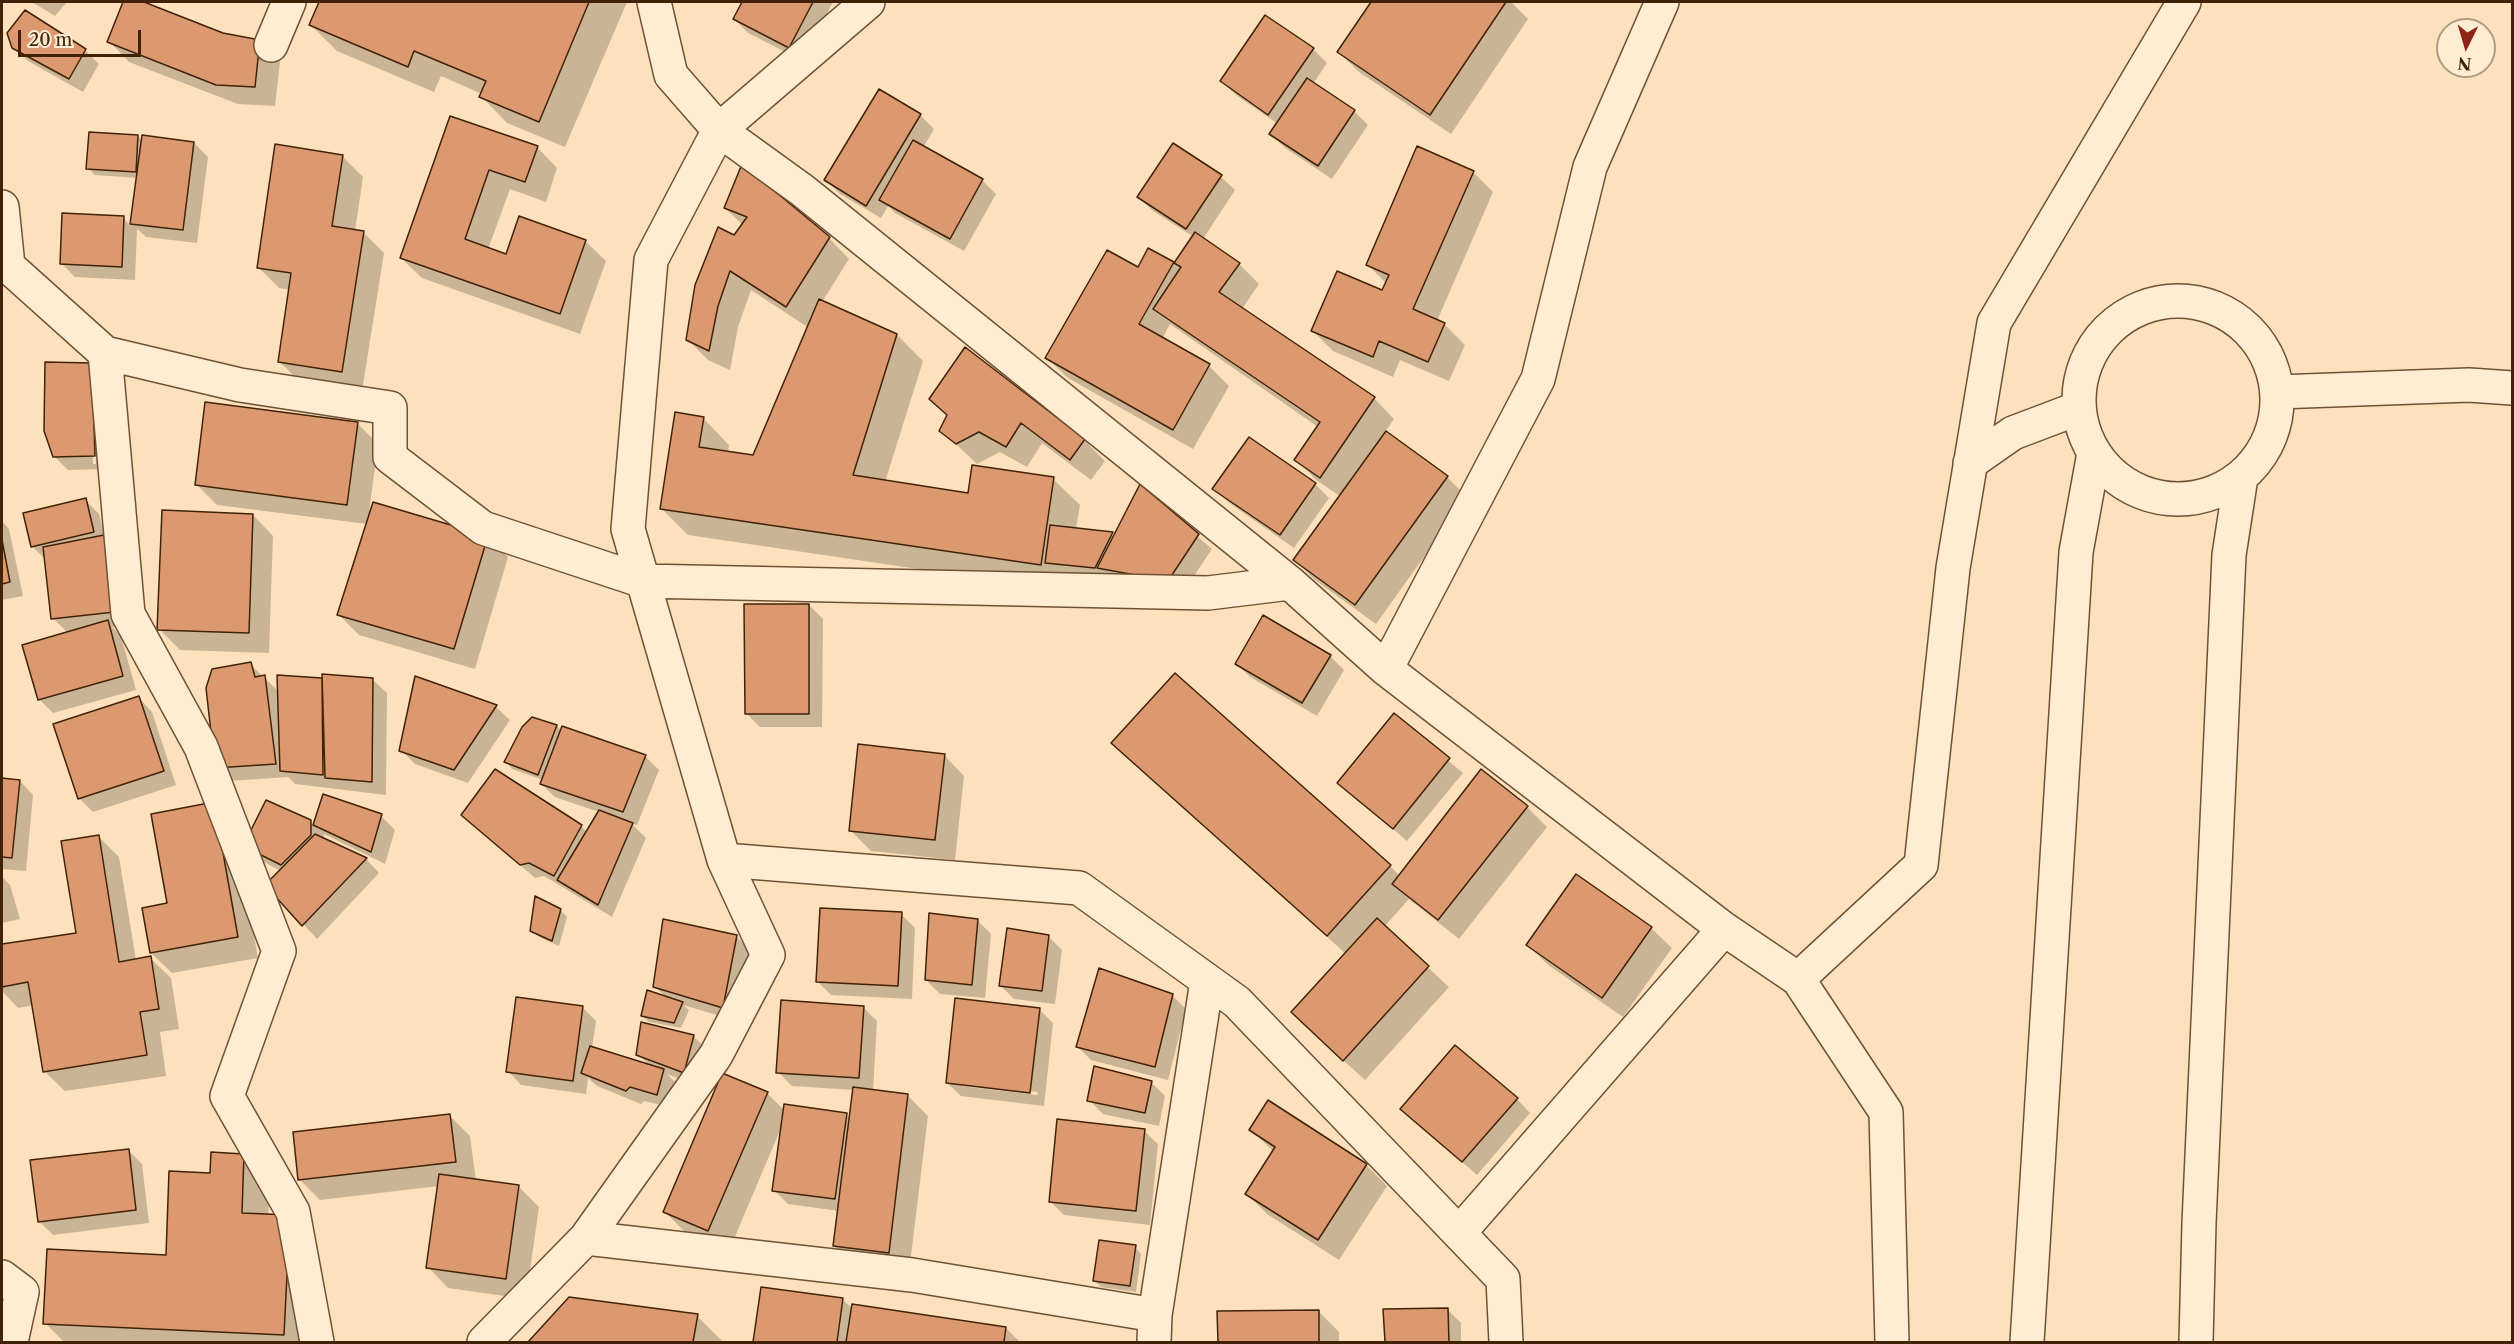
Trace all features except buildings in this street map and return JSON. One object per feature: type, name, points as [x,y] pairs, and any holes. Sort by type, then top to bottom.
[{"type":"street","points":[[272,45],[289,2]]},
{"type":"street","points":[[654,2],[671,75],[719,130],[802,190],[1290,583],[1386,669],[1724,929],[1798,978],[1886,1112],[1892,1342]]},
{"type":"street","points":[[484,1342],[586,1238],[716,1055],[768,955],[724,860],[628,529],[651,260],[719,130],[868,2]]},
{"type":"street","points":[[1386,669],[1538,379],[1590,167],[1662,2]]},
{"type":"street","points":[[1798,978],[1922,865],[1953,568],[1994,323],[2184,2]]},
{"type":"street","points":[[2,207],[5,266],[105,353],[240,385],[390,408],[390,458],[483,528],[643,581],[1208,593],[1290,583]]},
{"type":"street","points":[[2157,303],[2205,305],[2227,314],[2247,329],[2267,358],[2277,392],[2276,416],[2269,439],[2257,460],[2241,477],[2221,490],[2198,498],[2174,500],[2150,496],[2128,486],[2109,472],[2094,453],[2083,432],[2079,408],[2080,385],[2086,362],[2098,341],[2115,324],[2135,311],[2157,303]]},
{"type":"street","points":[[105,353],[128,614],[201,747],[279,951],[226,1096],[294,1212],[317,1342]]},
{"type":"street","points":[[2277,392],[2469,385],[2512,388]]},
{"type":"street","points":[[1970,463],[2013,433],[2079,408]]},
{"type":"street","points":[[2027,1342],[2076,552],[2094,453]]},
{"type":"street","points":[[2196,1342],[2199,1211],[2229,555],[2241,477]]},
{"type":"street","points":[[724,860],[1079,888],[1237,1002],[1503,1279],[1506,1342]]},
{"type":"street","points":[[1459,1233],[1724,929]]},
{"type":"street","points":[[586,1238],[912,1275],[1155,1329],[1207,981]]},
{"type":"street","points":[[2,1277],[22,1292],[11,1342]]}]
